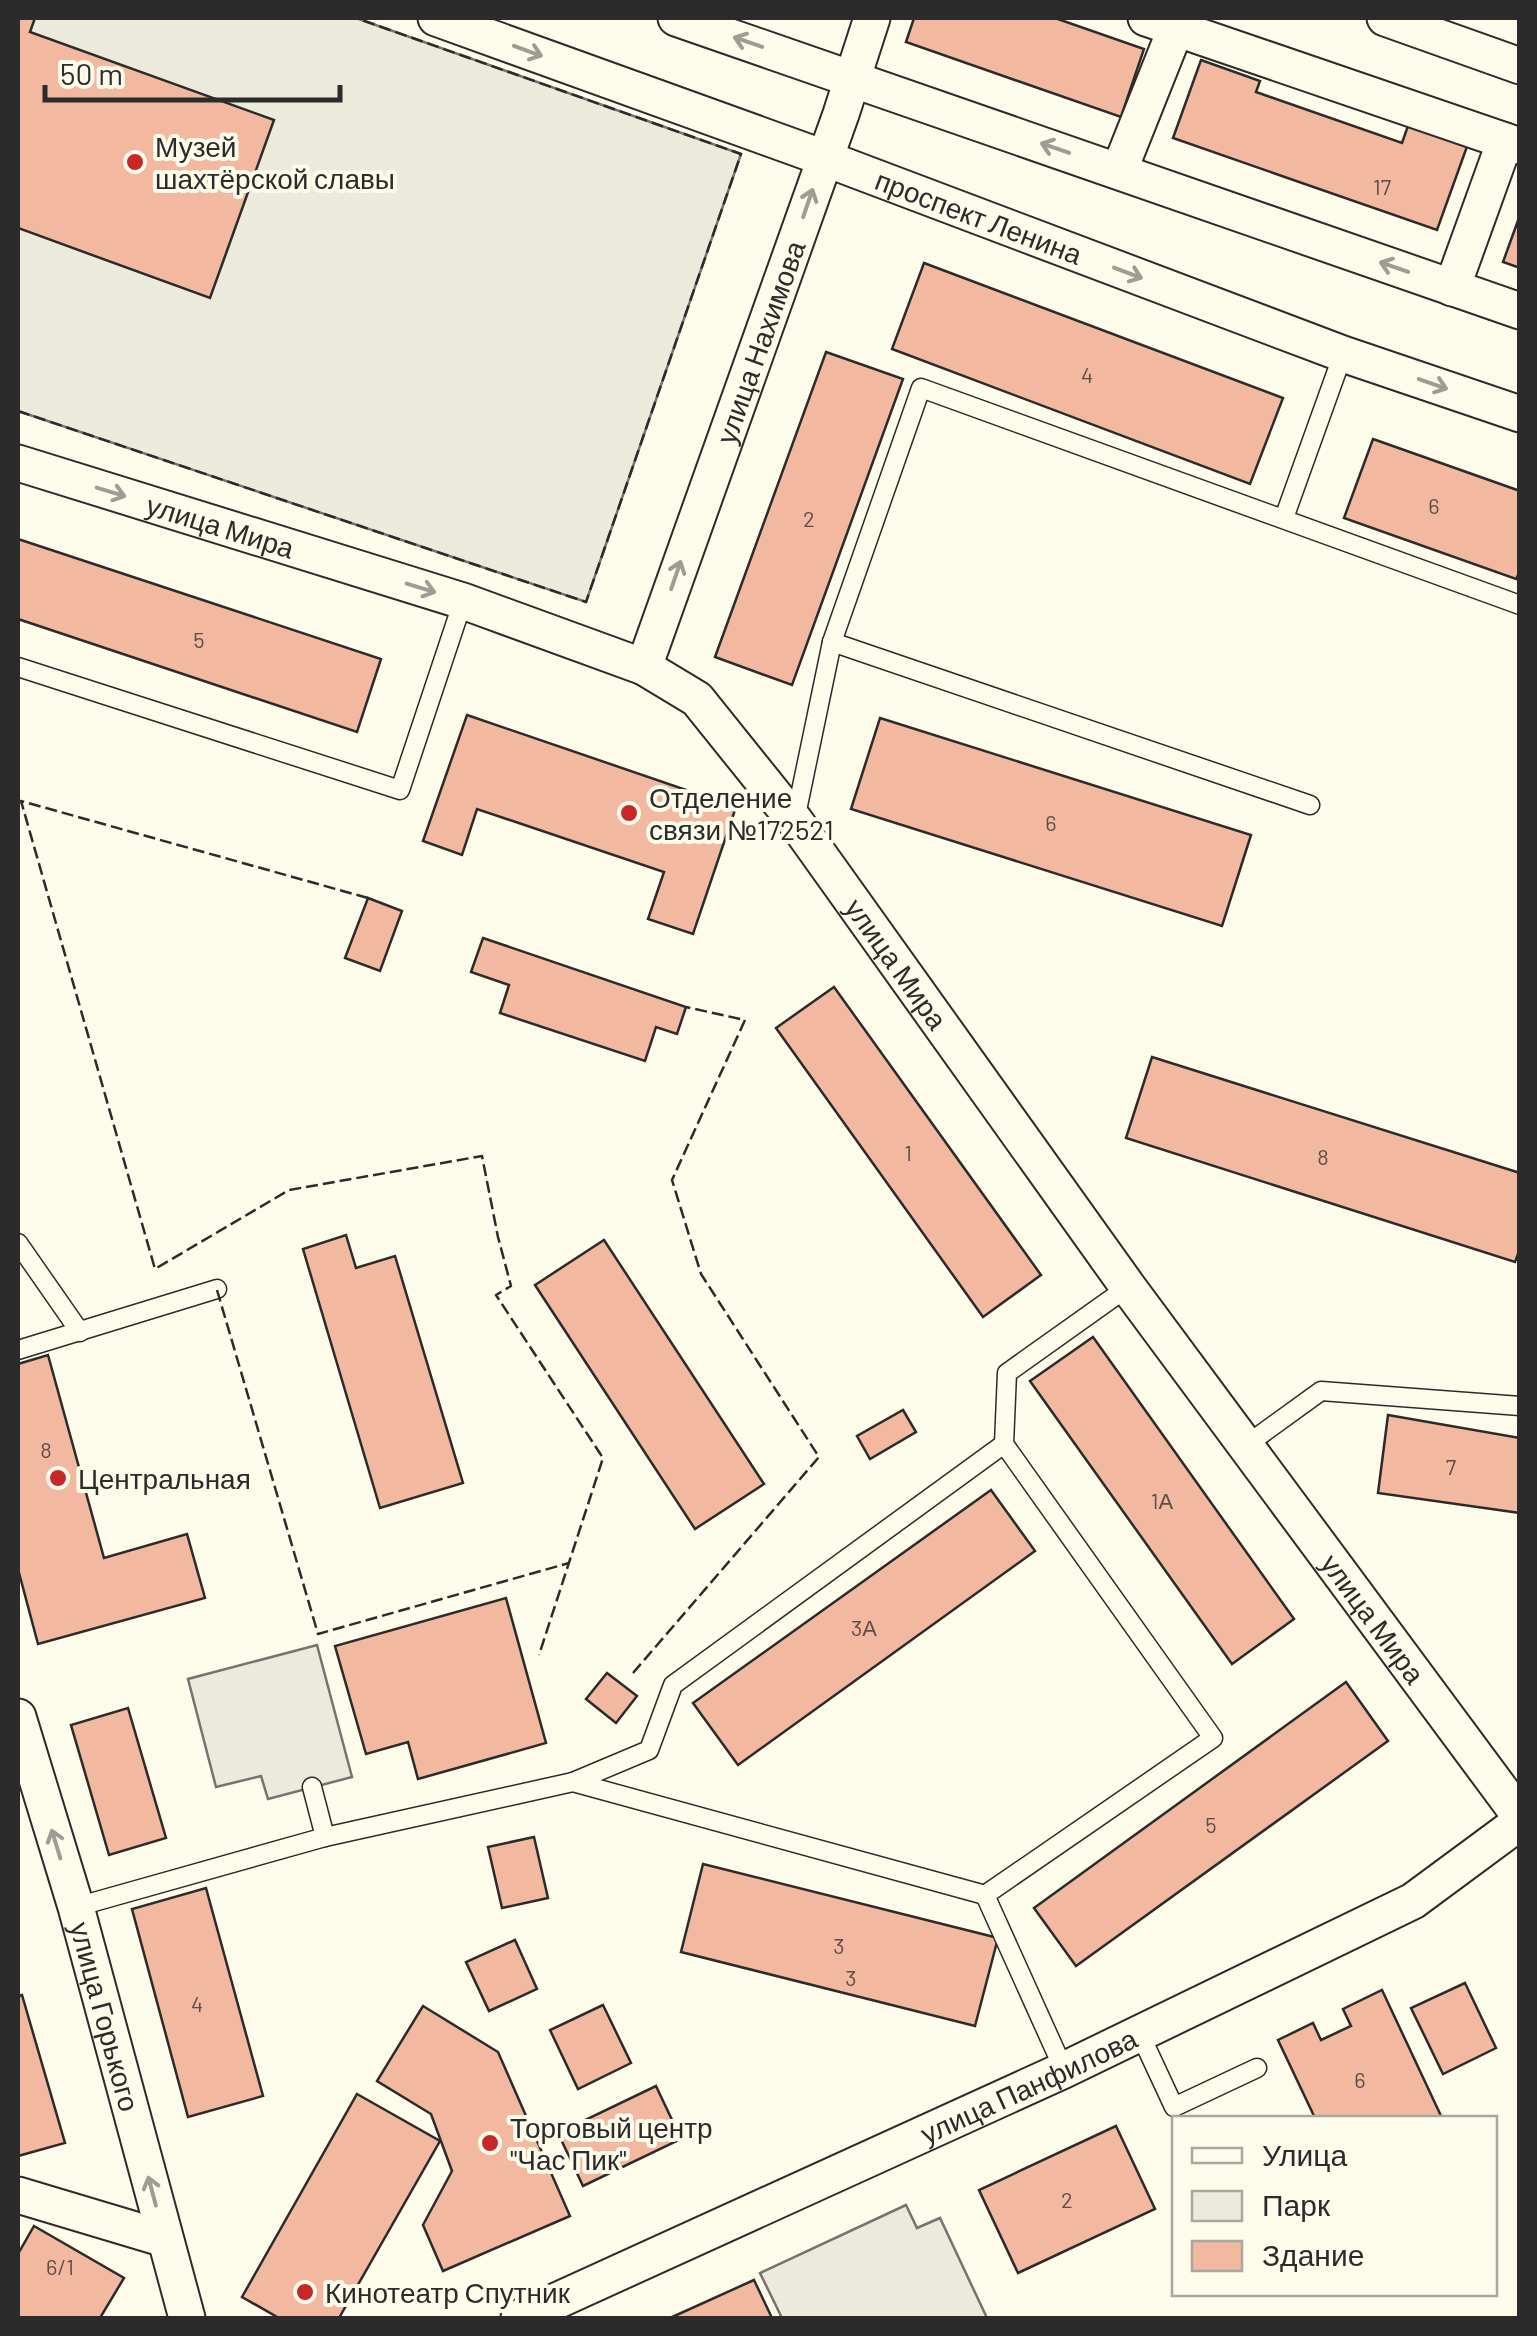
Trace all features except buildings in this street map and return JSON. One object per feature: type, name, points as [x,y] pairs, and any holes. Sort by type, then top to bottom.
[{"type":"street","name":"проспект Ленина","points":[[436,18],[824,158],[1343,354],[1520,414]]},
{"type":"street","points":[[676,18],[1520,311]]},
{"type":"street","name":"улица Нахимова","points":[[644,667],[872,18]]},
{"type":"street","points":[[1385,18],[1520,66]]},
{"type":"street","points":[[1119,171],[1167,21],[1512,144],[1452,288]]},
{"type":"street","name":"улица Мира","points":[[18,464],[463,600],[644,667],[697,699],[795,821],[1128,1288],[1520,1819]]},
{"type":"street","name":"улица Горького","points":[[18,1717],[76,1907],[187,2318]]},
{"type":"street","name":"улица Панфилова","points":[[519,2318],[1064,2070],[1413,1901],[1520,1819]]},
{"type":"street","points":[[18,2195],[166,2239]]},
{"type":"lane","points":[[1284,518],[1343,354]]},
{"type":"lane","points":[[795,821],[832,642],[922,388],[1520,605]]},
{"type":"lane","points":[[18,666],[400,790],[463,600]]},
{"type":"lane","points":[[832,642],[1310,805]]},
{"type":"lane","points":[[18,1243],[80,1332]]},
{"type":"lane","points":[[573,1782],[985,1895],[1213,1738],[1004,1444],[1007,1373],[1128,1288]]},
{"type":"lane","points":[[18,1350],[217,1289]]},
{"type":"lane","points":[[1245,1446],[1321,1392],[1520,1406]]},
{"type":"lane","points":[[76,1907],[325,1837],[573,1782],[649,1750],[673,1686],[1004,1444]]},
{"type":"lane","points":[[312,1787],[325,1837]]},
{"type":"lane","points":[[985,1895],[1064,2070]]},
{"type":"lane","points":[[1140,2034],[1174,2107],[1258,2068]]},
{"type":"green space","points":[[18,18],[356,18],[741,154],[586,602],[18,411]]},
{"type":"shaded area","points":[[317,1645],[352,1777],[268,1799],[261,1776],[216,1787],[188,1679]]},
{"type":"shaded area","points":[[906,2205],[917,2228],[940,2218],[987,2318],[782,2318],[760,2273]]},
{"type":"fence","points":[[18,411],[586,602],[741,154],[356,18]]},
{"type":"fence","points":[[368,898],[21,801],[155,1269],[289,1190],[482,1156],[511,1286],[496,1295],[603,1458],[539,1655]]},
{"type":"fence","points":[[633,1673],[819,1457],[701,1274],[672,1180],[745,1020],[686,1007]]},
{"type":"fence","points":[[217,1290],[318,1634],[569,1563]]},
{"type":"place","name":"Музей шахтёрской славы","points":[[135,162]]},
{"type":"place","name":"Отделение связи №172521","points":[[629,813]]},
{"type":"place","name":"Центральная","points":[[58,1478]]},
{"type":"place","name":"Торговый центр \"Час Пик\"","points":[[490,2143]]},
{"type":"place","name":"Кинотеатр Спутник","points":[[305,2292]]}]
